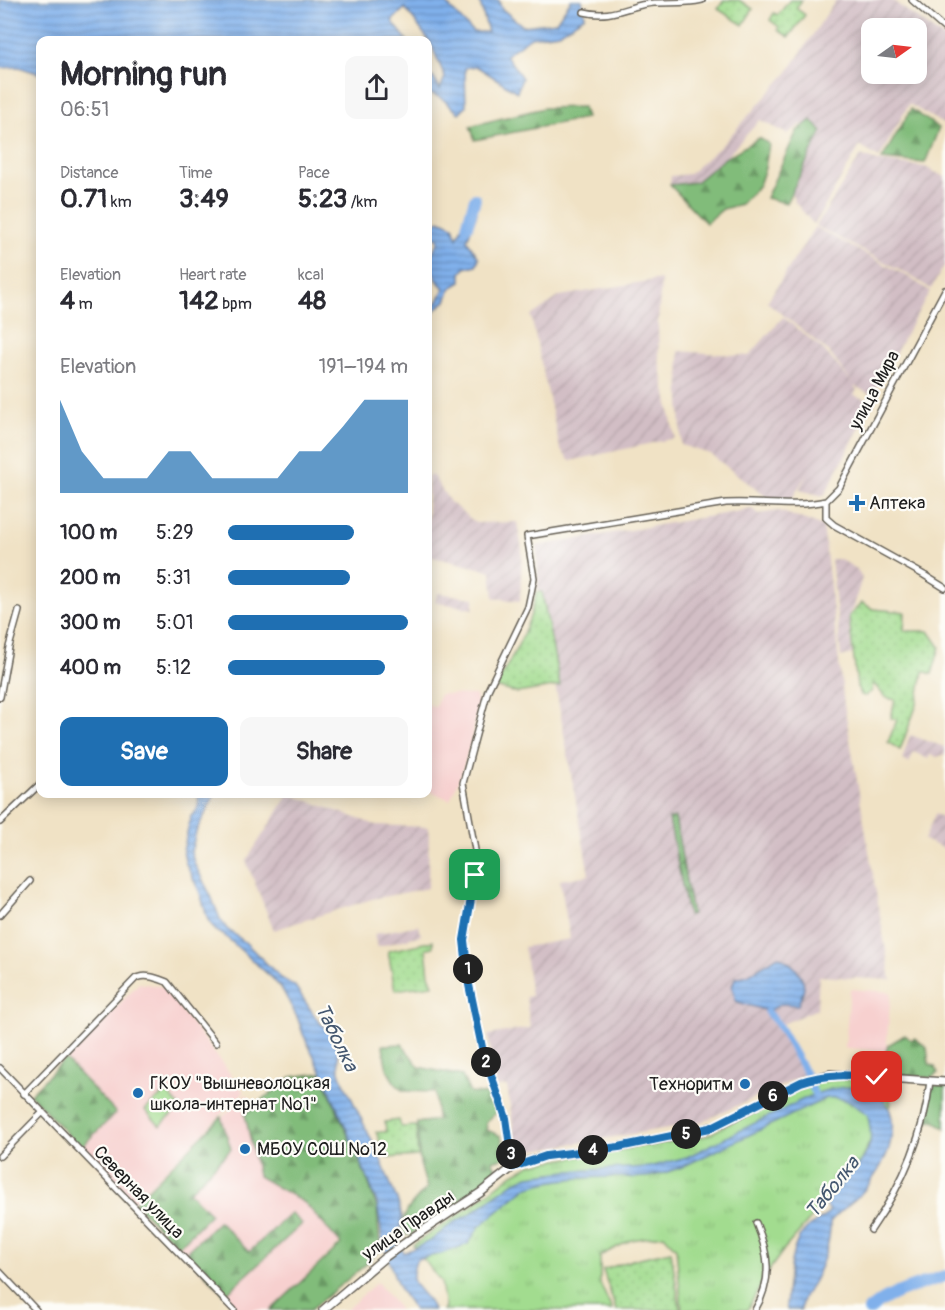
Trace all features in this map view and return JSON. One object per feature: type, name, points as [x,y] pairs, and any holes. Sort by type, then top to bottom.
[{"type":"street","points":[[584,12],[595,15],[611,14],[652,3],[702,0]]},
{"type":"street","points":[[912,0],[945,29]]},
{"type":"street","name":"улица Мира","points":[[825,501],[839,488],[945,290]]},
{"type":"street","points":[[945,588],[924,574],[834,525],[826,518],[825,501],[807,505],[726,503],[527,536],[534,578],[528,608],[488,690],[463,783],[475,850],[475,875],[464,940],[469,985],[483,1052],[506,1118],[513,1167],[546,1156],[619,1147],[710,1128],[801,1082],[830,1074],[945,1082]]},
{"type":"street","points":[[0,697],[9,646],[19,611]]},
{"type":"street","points":[[0,822],[36,788]]},
{"type":"street","points":[[0,915],[30,881]]},
{"type":"street","points":[[24,1094],[140,976],[155,977],[167,982],[216,1043]]},
{"type":"street","name":"Северная улица","points":[[0,1068],[234,1310]]},
{"type":"street","points":[[871,1230],[898,1185],[915,1150],[922,1128],[930,1081]]},
{"type":"street","points":[[0,1156],[42,1113]]},
{"type":"street","name":"улица Правды","points":[[322,1310],[384,1258],[480,1194],[513,1167]]},
{"type":"street","points":[[755,1310],[763,1297],[768,1268],[765,1245],[756,1223]]},
{"type":"street","points":[[0,1272],[36,1310]]},
{"type":"shaded area","points":[[836,0],[892,0],[916,18],[861,18],[861,84],[927,84],[927,26],[945,39],[945,125],[909,104],[879,158],[860,146],[814,225],[795,202],[790,190],[818,140],[802,124],[787,134],[760,120],[725,158],[696,182],[670,185],[671,176],[689,174],[721,146],[788,72]]},
{"type":"shaded area","points":[[861,155],[880,162],[925,167],[945,177],[945,264],[931,289],[816,226]]},
{"type":"shaded area","points":[[815,227],[907,276],[930,291],[872,395],[854,386],[857,390],[854,395],[873,402],[824,496],[799,490],[808,472],[791,500],[768,498],[710,454],[681,445],[679,351],[749,356],[783,317],[824,350],[853,384],[828,351],[767,302]]},
{"type":"shaded area","points":[[661,279],[658,324],[659,359],[675,438],[570,461],[560,449],[531,316],[560,296]]},
{"type":"shaded area","points":[[432,476],[450,502],[476,523],[517,522],[522,549],[520,601],[494,598],[491,571],[432,557]]},
{"type":"shaded area","points":[[752,509],[758,514],[779,511],[823,526],[844,704],[891,980],[819,976],[817,1009],[776,1027],[803,1075],[779,1087],[699,1123],[517,1153],[507,1086],[497,1087],[488,1035],[530,1028],[526,997],[531,996],[524,947],[570,939],[560,880],[589,875],[538,588],[537,546]]},
{"type":"shaded area","points":[[831,559],[840,559],[857,569],[862,578],[848,616],[852,654],[841,657]]},
{"type":"shaded area","points":[[438,593],[474,598],[474,609],[435,602]]},
{"type":"shaded area","points":[[440,694],[476,695],[478,704],[470,745],[450,800],[432,792],[432,706],[435,707]]},
{"type":"shaded area","points":[[910,735],[945,747],[945,754],[937,757],[930,755],[928,759],[914,752],[909,763],[902,760]]},
{"type":"shaded area","points":[[286,798],[300,798],[376,825],[429,827],[428,888],[372,899],[274,930],[246,861]]},
{"type":"shaded area","points":[[935,814],[945,818],[945,849],[924,840]]},
{"type":"shaded area","points":[[419,925],[421,935],[377,947],[374,934]]},
{"type":"shaded area","name":"ГКОУ \"Вышневолоцкая школа-интернат №1\"","points":[[139,983],[164,987],[244,1092],[133,1202],[32,1095]]},
{"type":"shaded area","points":[[850,989],[891,992],[886,1051],[845,1048]]},
{"type":"shaded area","name":"МБОУ СОШ №12","points":[[246,1094],[366,1217],[271,1310],[238,1310],[134,1204]]},
{"type":"shaded area","points":[[377,1282],[400,1310],[346,1310]]},
{"type":"green space","points":[[724,0],[739,0],[753,9],[743,25],[718,9]]},
{"type":"green space","points":[[790,0],[802,0],[796,8],[805,15],[789,37],[778,30],[779,27],[770,20],[774,13],[778,15]]},
{"type":"green space","points":[[583,107],[586,118],[475,140],[470,126],[544,108]]},
{"type":"green space","points":[[911,109],[939,128],[925,163],[882,159]]},
{"type":"green space","points":[[811,120],[822,131],[786,203],[766,198],[797,131]]},
{"type":"green space","points":[[759,138],[769,144],[765,168],[759,185],[741,204],[723,209],[706,223],[670,185],[696,182],[725,158]]},
{"type":"green space","points":[[536,592],[542,592],[560,686],[517,693],[495,687],[525,629]]},
{"type":"green space","points":[[862,603],[873,609],[905,612],[904,631],[929,631],[940,647],[932,674],[923,671],[917,704],[900,750],[888,742],[897,720],[891,718],[895,700],[885,697],[873,683],[872,691],[865,696],[861,695],[857,686],[849,616]]},
{"type":"green space","points":[[675,818],[692,914],[688,915],[669,819]]},
{"type":"green space","points":[[433,941],[433,947],[426,949],[429,975],[433,985],[395,990],[388,951]]},
{"type":"green space","points":[[905,1035],[911,1040],[915,1038],[927,1048],[929,1064],[935,1067],[938,1073],[931,1078],[884,1071],[882,1065],[888,1045]]},
{"type":"green space","points":[[402,1044],[419,1067],[462,1076],[470,1093],[485,1094],[493,1098],[497,1112],[486,1122],[487,1130],[501,1136],[506,1157],[492,1161],[499,1174],[410,1235],[405,1235],[403,1228],[405,1215],[427,1188],[420,1164],[417,1123],[437,1120],[435,1092],[403,1091],[390,1076],[383,1045]]},
{"type":"green space","points":[[65,1059],[116,1113],[80,1148],[30,1094]]},
{"type":"green space","points":[[321,1073],[369,1184],[377,1209],[380,1249],[364,1266],[310,1310],[271,1310],[341,1244],[305,1203],[258,1176],[245,1114],[291,1077]]},
{"type":"green space","points":[[870,1080],[889,1092],[891,1105],[860,1162],[785,1248],[747,1310],[682,1310],[676,1248],[664,1235],[631,1240],[600,1256],[600,1283],[612,1310],[443,1310],[445,1307],[441,1282],[413,1245],[470,1207],[513,1174],[532,1164],[706,1136],[788,1093],[819,1081]]},
{"type":"green space","points":[[932,1085],[945,1086],[945,1128],[936,1122],[926,1120]]},
{"type":"green space","points":[[166,1091],[180,1107],[160,1126],[145,1110]]},
{"type":"green space","points":[[221,1117],[231,1149],[189,1192],[211,1214],[178,1247],[134,1203]]},
{"type":"green space","points":[[399,1120],[401,1127],[416,1126],[418,1156],[386,1158],[376,1132],[386,1132],[385,1122]]},
{"type":"green space","points":[[291,1213],[302,1224],[225,1295],[185,1253],[219,1221],[249,1252]]},
{"type":"green space","points":[[671,1251],[680,1310],[616,1310],[603,1270],[635,1259]]},
{"type":"water","points":[[0,0],[443,0],[473,32],[488,32],[479,0],[499,0],[501,8],[523,26],[556,22],[571,0],[582,0],[585,16],[559,33],[531,37],[506,55],[522,78],[517,92],[476,66],[465,68],[466,106],[459,113],[442,99],[432,94],[432,77],[440,89],[445,77],[432,47],[432,36],[426,36],[405,8],[392,21],[404,36],[36,36],[36,73],[19,67],[0,68]]},
{"type":"water","points":[[469,210],[477,213],[467,240],[479,258],[476,265],[465,268],[461,273],[461,282],[451,288],[446,301],[432,313],[432,306],[438,301],[444,288],[433,272],[432,254],[438,238],[432,238],[432,226],[440,220],[453,226],[457,238]]},
{"type":"water","points":[[199,798],[213,798],[196,832],[191,852],[195,865],[227,929],[245,942],[281,978],[295,986],[318,1021],[332,1034],[338,1049],[339,1072],[398,1202],[402,1217],[399,1239],[403,1253],[430,1241],[513,1183],[529,1176],[567,1171],[649,1167],[687,1157],[820,1092],[846,1087],[870,1090],[886,1103],[891,1113],[890,1145],[886,1157],[865,1190],[830,1222],[826,1252],[804,1298],[801,1310],[787,1310],[786,1306],[790,1266],[796,1245],[805,1230],[830,1210],[826,1206],[862,1161],[870,1143],[868,1115],[839,1098],[827,1098],[682,1167],[660,1174],[643,1177],[572,1179],[526,1188],[479,1227],[468,1244],[441,1254],[417,1259],[414,1282],[433,1310],[414,1310],[399,1288],[383,1243],[377,1203],[370,1184],[298,1019],[283,991],[273,979],[225,936],[215,930],[208,920],[183,851],[191,816],[196,811]]},
{"type":"water","points":[[778,956],[787,961],[801,976],[804,986],[798,1005],[781,1004],[767,1012],[736,1001],[732,987],[735,978],[748,975]]},
{"type":"waterway","name":"Таболка","points":[[467,226],[475,199]]},
{"type":"waterway","points":[[767,1012],[778,1024],[807,1075]]},
{"type":"waterway","points":[[811,1085],[815,1095]]},
{"type":"waterway","points":[[869,1310],[896,1294],[945,1276]]},
{"type":"place","name":"Аптека","points":[[857,503]]},
{"type":"place","name":"Техноритм","points":[[745,1084]]},
{"type":"place","name":"ГКОУ \"Вышневолоцкая школа-интернат №1\"","points":[[138,1093]]},
{"type":"place","name":"МБОУ СОШ №12","points":[[245,1149]]},
{"type":"route","points":[[475,875],[464,940],[469,985],[483,1052],[506,1118],[513,1167],[546,1156],[619,1147],[700,1131],[722,1123],[813,1078],[830,1074],[877,1077]]}]
